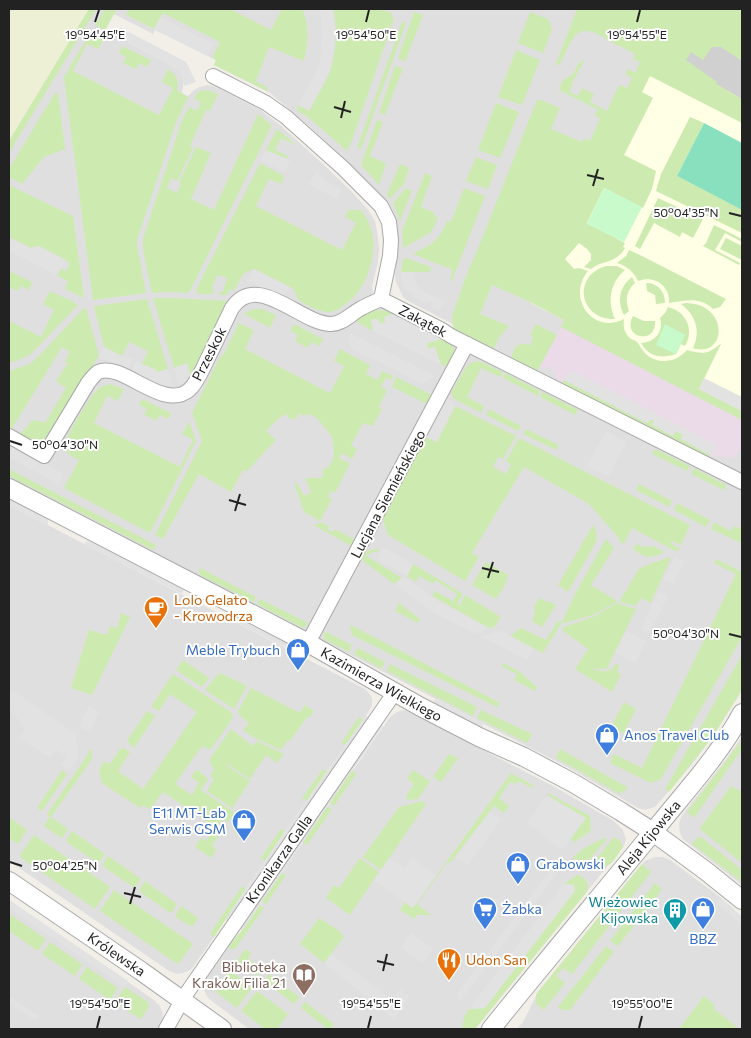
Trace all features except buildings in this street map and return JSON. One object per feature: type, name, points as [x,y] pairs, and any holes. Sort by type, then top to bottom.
[{"type":"street","points":[[213,76],[266,103],[286,116],[381,206],[389,222],[391,240],[389,262],[381,299]]},
{"type":"street","name":"Przeskok","points":[[9,436],[44,456],[88,383],[96,374],[102,371],[107,370],[117,373],[163,394],[179,395],[187,392],[194,384],[232,308],[245,296],[259,295],[316,321],[328,324],[337,324],[361,308],[381,299]]},
{"type":"street","name":"Zakątek","points":[[381,299],[742,482]]},
{"type":"street","name":"Lucjana Siemieńskiego","points":[[308,643],[467,344]]},
{"type":"street","name":"Kazimierza Wielkiego","points":[[9,488],[308,643],[459,727],[552,772],[653,832],[742,900]]},
{"type":"street","name":"Kronikarza Galla","points":[[166,1029],[182,1000],[395,692]]},
{"type":"street","name":"Aleja Kijowska","points":[[490,1029],[716,754],[742,713]]},
{"type":"street","name":"Królewska","points":[[9,880],[222,1029]]},
{"type":"shaded area","points":[[9,9],[89,9],[9,141]]},
{"type":"shaded area","points":[[89,9],[737,9],[742,12],[742,477],[454,330],[453,324],[408,301],[403,297],[396,282],[397,248],[383,199],[309,126],[270,93],[214,65],[216,60],[155,30],[153,34],[114,14],[105,30],[178,69],[182,73],[184,80],[182,93],[188,96],[200,87],[213,86],[259,109],[280,125],[351,191],[375,221],[379,250],[372,286],[373,295],[378,303],[387,311],[395,313],[742,487],[742,690],[713,736],[693,763],[655,807],[645,810],[638,808],[573,770],[9,478],[9,141]]},
{"type":"shaded area","points":[[319,9],[333,9],[335,42],[330,71],[309,111],[298,105],[320,62],[322,35]]},
{"type":"shaded area","points":[[737,9],[742,12],[742,99],[651,47]]},
{"type":"shaded area","points":[[160,17],[213,44],[207,56],[154,29]]},
{"type":"shaded area","points":[[121,28],[186,62],[196,82],[184,86],[182,73],[178,69],[112,34]]},
{"type":"shaded area","points":[[651,47],[742,99],[742,411],[531,303]]},
{"type":"shaded area","points":[[266,150],[290,160],[285,172],[261,160]]},
{"type":"shaded area","points":[[319,168],[319,174],[326,181],[342,189],[337,199],[308,184]]},
{"type":"shaded area","points":[[12,239],[31,248],[39,246],[66,260],[57,275],[9,251],[9,243]]},
{"type":"shaded area","points":[[254,269],[290,287],[284,299],[248,281]]},
{"type":"shaded area","points":[[401,272],[415,272],[416,283],[420,290],[444,301],[440,312],[432,308],[432,302],[428,301],[427,304],[414,297],[414,293],[412,295],[406,291],[402,284]]},
{"type":"shaded area","points":[[395,313],[445,338],[427,343],[428,349],[435,347],[441,365],[373,331],[371,320],[378,319],[380,324],[385,322],[384,317]]},
{"type":"shaded area","points":[[565,320],[742,411],[742,443],[737,454],[732,459],[717,456],[714,458],[555,378],[556,374],[548,366],[544,368],[540,366]]},
{"type":"shaded area","points":[[350,333],[435,376],[423,384],[350,348]]},
{"type":"shaded area","points":[[104,347],[133,359],[127,371],[98,357]]},
{"type":"shaded area","points":[[136,361],[158,372],[168,369],[173,386],[158,386],[131,373]]},
{"type":"shaded area","points":[[187,363],[191,377],[179,385],[174,368]]},
{"type":"shaded area","points":[[570,370],[717,445],[712,456],[681,439],[683,435],[676,431],[673,436],[652,425],[654,421],[651,419],[647,423],[564,380]]},
{"type":"shaded area","points":[[704,378],[742,397],[742,411],[699,389]]},
{"type":"shaded area","points":[[446,397],[455,406],[437,442],[424,436]]},
{"type":"shaded area","points":[[606,431],[626,442],[609,477],[587,466]]},
{"type":"shaded area","points":[[13,447],[64,474],[59,484],[9,458],[9,453]]},
{"type":"shaded area","points":[[9,499],[48,519],[48,525],[9,505]]},
{"type":"shaded area","points":[[9,505],[365,689],[372,698],[371,708],[214,937],[193,967],[183,973],[177,974],[169,971],[9,861]]},
{"type":"shaded area","points":[[88,540],[184,589],[182,594],[84,544]]},
{"type":"shaded area","points":[[383,547],[413,564],[407,576],[377,559]]},
{"type":"shaded area","points":[[675,557],[685,561],[673,584],[664,580]]},
{"type":"shaded area","points":[[404,577],[440,602],[489,628],[476,634],[434,613],[394,584]]},
{"type":"shaded area","points":[[658,592],[668,596],[649,634],[641,629]]},
{"type":"shaded area","points":[[234,615],[293,646],[291,650],[232,620]]},
{"type":"shaded area","points":[[499,630],[533,648],[527,660],[482,637]]},
{"type":"shaded area","points":[[626,631],[646,641],[635,663],[615,652]]},
{"type":"shaded area","points":[[11,690],[17,692],[17,695],[23,696],[23,699],[27,700],[28,703],[41,708],[41,711],[47,713],[47,715],[53,716],[53,719],[59,721],[59,724],[71,729],[71,732],[77,733],[78,757],[69,771],[61,765],[66,757],[56,750],[50,758],[19,738],[25,729],[9,708]]},
{"type":"shaded area","points":[[435,699],[484,724],[481,729],[433,703]]},
{"type":"shaded area","points":[[89,706],[99,712],[90,732],[79,727]]},
{"type":"shaded area","points":[[404,710],[553,786],[614,821],[623,830],[626,839],[624,846],[475,1029],[249,1029],[208,998],[203,986],[206,979],[243,929],[390,717]]},
{"type":"shaded area","points":[[366,715],[370,720],[230,923],[225,920],[248,885]]},
{"type":"shaded area","points":[[377,724],[383,726],[243,929],[237,927]]},
{"type":"shaded area","points":[[742,737],[742,885],[683,839],[679,824],[686,810]]},
{"type":"shaded area","points":[[547,795],[586,818],[567,844],[561,849],[527,822]]},
{"type":"shaded area","points":[[490,811],[501,820],[468,865],[456,857]]},
{"type":"shaded area","points":[[655,857],[663,857],[670,860],[720,897],[742,917],[742,1029],[517,1029],[523,1022],[538,992],[637,870],[645,861]]},
{"type":"shaded area","points":[[389,858],[405,868],[412,858],[436,875],[413,908],[374,880]]},
{"type":"shaded area","points":[[556,863],[564,864],[460,1001],[457,993]]},
{"type":"shaded area","points":[[564,884],[574,885],[575,891],[485,1008],[469,1009]]},
{"type":"shaded area","points":[[720,897],[742,917],[742,925],[716,903]]},
{"type":"shaded area","points":[[9,900],[154,1000],[160,1006],[163,1014],[159,1029],[9,1029]]},
{"type":"shaded area","points":[[9,900],[128,981],[124,987],[9,908]]},
{"type":"shaded area","points":[[411,933],[433,949],[422,963],[401,947]]},
{"type":"shaded area","points":[[331,954],[392,999],[400,989],[410,997],[394,1019],[324,963]]},
{"type":"shaded area","points":[[11,997],[39,1016],[36,1020],[30,1018],[9,1003]]},
{"type":"green space","points":[[89,9],[96,9],[9,153],[9,141]]},
{"type":"green space","points":[[105,9],[117,9],[105,30],[95,25]]},
{"type":"green space","points":[[129,9],[230,9],[271,30],[282,9],[302,9],[305,15],[308,34],[304,61],[269,47],[256,81],[268,88],[267,91],[214,65],[216,60],[212,58],[220,42],[163,13],[154,29],[126,15]]},
{"type":"green space","points":[[333,9],[379,9],[392,13],[391,16],[394,18],[347,151],[308,117],[298,111],[297,108],[298,105],[309,111],[330,72],[336,40]]},
{"type":"green space","points":[[577,9],[737,9],[742,12],[742,61],[721,47],[712,47],[703,60],[691,52],[686,60],[717,82],[716,84],[742,99],[742,123],[650,76],[642,92],[653,98],[624,155],[656,171],[652,189],[643,208],[604,188],[587,223],[625,243],[623,247],[625,248],[618,257],[591,269],[584,267],[591,260],[591,254],[579,243],[565,259],[574,269],[579,268],[588,271],[582,281],[580,292],[586,311],[593,318],[602,322],[613,323],[624,319],[626,334],[637,342],[645,353],[652,358],[668,361],[678,357],[687,350],[705,353],[721,344],[699,389],[742,411],[742,420],[561,327],[564,320],[492,285],[480,314],[509,326],[500,336],[492,352],[456,332],[452,322],[452,315],[537,100],[560,108],[551,129],[582,142],[584,138],[590,141],[600,119],[595,115],[597,110],[599,110],[559,90],[562,81],[574,73],[578,64],[585,59],[569,92],[578,96],[582,88],[594,94],[590,102],[607,111],[619,85],[627,88],[632,78],[625,74],[628,69],[635,73],[640,62],[633,59],[635,54],[596,33],[584,31],[574,37],[560,64],[555,66]]},
{"type":"green space","points":[[414,12],[423,15],[405,62],[398,58]]},
{"type":"green space","points":[[530,12],[548,19],[552,29],[543,53],[518,43]]},
{"type":"green space","points":[[402,22],[406,23],[361,149],[357,148]]},
{"type":"green space","points":[[92,30],[105,37],[98,49],[87,44],[73,71],[159,115],[173,88],[162,82],[168,69],[177,78],[177,90],[188,97],[176,122],[137,240],[146,293],[93,300],[64,77]]},
{"type":"green space","points":[[122,46],[151,60],[147,67],[139,63],[136,69],[123,63],[126,57],[119,53]]},
{"type":"green space","points":[[516,50],[540,60],[522,105],[498,97]]},
{"type":"green space","points":[[395,66],[403,68],[385,115],[379,113]]},
{"type":"green space","points":[[204,90],[218,94],[210,111],[206,110],[190,146],[193,148],[177,181],[171,178],[167,188],[177,193],[181,183],[179,182],[196,147],[211,153],[191,199],[214,210],[258,114],[272,125],[190,291],[186,293],[152,293],[143,250],[143,239],[182,120],[189,107],[197,111],[201,102],[194,99],[197,93]]},
{"type":"green space","points":[[55,93],[58,94],[65,149],[44,157],[22,184],[9,177],[9,169]]},
{"type":"green space","points":[[496,103],[519,112],[500,158],[478,150]]},
{"type":"green space","points":[[690,117],[704,123],[677,176],[742,210],[742,233],[656,191],[661,174]]},
{"type":"green space","points":[[377,120],[383,122],[370,156],[386,163],[379,185],[361,165]]},
{"type":"green space","points":[[704,123],[742,143],[742,210],[677,176]]},
{"type":"green space","points":[[277,129],[294,143],[281,138],[275,150],[288,156],[285,159],[266,150]]},
{"type":"green space","points":[[476,157],[497,165],[488,189],[466,181]]},
{"type":"green space","points":[[260,163],[284,176],[281,184],[269,179],[256,206],[342,250],[356,223],[345,217],[349,209],[361,210],[367,219],[372,233],[373,255],[367,277],[355,296],[337,310],[326,312],[311,307],[298,300],[294,289],[254,269],[243,274],[234,291],[230,289],[227,295],[219,295],[220,291],[223,292],[227,278],[217,275],[212,288],[214,290],[213,294],[198,294],[196,290]]},
{"type":"green space","points":[[400,164],[409,168],[404,184],[390,199],[387,194]]},
{"type":"green space","points":[[425,173],[432,176],[421,207],[435,213],[434,216],[438,217],[430,233],[403,248],[402,231]]},
{"type":"green space","points":[[9,185],[73,216],[84,298],[65,289],[68,281],[57,275],[61,269],[66,271],[70,263],[39,246],[31,248],[9,237]]},
{"type":"green space","points":[[406,188],[412,191],[400,221],[393,203]]},
{"type":"green space","points":[[464,188],[485,196],[452,281],[450,280],[453,270],[413,254],[434,242],[441,234],[447,221],[451,222]]},
{"type":"green space","points":[[604,188],[642,207],[624,242],[587,224]]},
{"type":"green space","points":[[658,198],[703,219],[693,238],[682,232],[680,237],[654,223],[640,249],[635,246]]},
{"type":"green space","points":[[714,225],[742,239],[742,242],[725,233],[715,250],[740,263],[739,265],[703,246]]},
{"type":"green space","points":[[726,238],[742,246],[742,260],[720,249]]},
{"type":"green space","points":[[629,250],[726,299],[720,307],[713,309],[697,301],[669,303],[667,291],[660,283],[650,279],[638,281],[630,270],[617,263],[626,256]]},
{"type":"green space","points":[[406,258],[431,267],[430,272],[401,272],[403,259]]},
{"type":"green space","points":[[606,266],[617,266],[625,270],[616,281],[611,293],[611,306],[615,319],[602,317],[593,312],[587,305],[584,296],[584,287],[588,278],[595,271]]},
{"type":"green space","points":[[9,271],[32,282],[29,290],[21,286],[18,291],[9,287]]},
{"type":"green space","points":[[632,277],[635,283],[628,292],[627,303],[629,311],[624,315],[620,305],[620,294],[624,285]]},
{"type":"green space","points":[[646,283],[654,284],[660,288],[664,295],[665,303],[656,304],[655,295],[647,291]]},
{"type":"green space","points":[[50,291],[78,305],[31,354],[9,363],[9,321],[41,337],[54,310],[43,304]]},
{"type":"green space","points":[[153,298],[230,301],[191,377],[187,364],[174,368]]},
{"type":"green space","points":[[147,299],[168,369],[159,372],[162,383],[151,380],[158,373],[142,364],[148,351],[129,342],[122,356],[104,347],[94,306]]},
{"type":"green space","points":[[686,303],[700,306],[710,312],[717,321],[719,330],[717,339],[712,346],[704,349],[693,348],[697,330],[690,313],[681,304]]},
{"type":"green space","points":[[668,307],[684,317],[689,328],[688,340],[685,346],[681,344],[676,354],[656,356],[644,348],[641,343],[650,341],[657,335],[661,328],[660,318]]},
{"type":"green space","points":[[84,308],[86,309],[99,355],[45,442],[38,444],[32,442],[19,435],[32,421],[45,423],[66,388],[56,381],[68,363],[65,361],[70,352],[62,347],[11,430],[9,429],[9,371],[30,364]]},
{"type":"green space","points":[[256,309],[262,309],[276,315],[270,328],[244,314]]},
{"type":"green space","points":[[377,310],[395,313],[385,322],[379,324],[378,319],[372,320],[373,331],[360,324],[356,319],[370,311]]},
{"type":"green space","points":[[633,316],[644,321],[655,321],[651,334],[640,336],[635,334],[631,324]]},
{"type":"green space","points":[[239,323],[254,330],[245,349],[330,393],[344,366],[334,361],[340,349],[370,365],[366,374],[378,380],[382,371],[393,376],[391,380],[386,378],[381,387],[387,390],[379,407],[382,409],[373,426],[363,423],[351,445],[357,449],[352,459],[342,453],[339,458],[350,463],[335,493],[331,491],[328,497],[332,499],[320,521],[304,512],[294,483],[297,483],[304,496],[311,492],[305,478],[322,478],[323,469],[329,467],[333,459],[332,437],[317,418],[309,414],[304,416],[299,413],[297,418],[290,419],[286,414],[266,431],[276,440],[247,471],[243,470],[231,492],[199,474],[163,539],[155,535],[202,441],[192,413]]},
{"type":"green space","points":[[294,324],[323,339],[319,346],[311,342],[308,348],[295,341],[298,335],[290,331]]},
{"type":"green space","points":[[536,324],[557,335],[535,373],[511,361],[513,352],[518,345],[530,345],[533,338],[530,334]]},
{"type":"green space","points":[[665,324],[685,335],[676,354],[656,345]]},
{"type":"green space","points":[[445,338],[452,344],[454,350],[451,366],[441,365],[435,347],[428,349],[427,343]]},
{"type":"green space","points":[[479,361],[503,372],[500,377],[481,368],[467,397],[484,406],[481,413],[454,399],[451,393],[466,367]]},
{"type":"green space","points":[[505,373],[540,391],[538,396],[503,378]]},
{"type":"green space","points":[[396,377],[432,395],[427,404],[392,387]]},
{"type":"green space","points":[[564,380],[647,423],[651,419],[673,436],[676,431],[683,435],[681,439],[710,455],[708,459],[561,386]]},
{"type":"green space","points":[[110,384],[124,389],[118,401],[107,396],[94,423],[180,467],[193,440],[182,434],[189,421],[196,441],[150,533],[64,488],[79,460],[67,452],[65,447],[68,435],[95,392],[100,387]]},
{"type":"green space","points":[[543,392],[578,410],[575,415],[540,397]]},
{"type":"green space","points":[[142,399],[171,413],[168,419],[160,415],[157,421],[144,415],[147,409],[139,405]]},
{"type":"green space","points":[[455,406],[516,436],[503,459],[498,457],[493,467],[506,474],[511,465],[506,461],[519,438],[690,525],[681,545],[672,541],[671,544],[680,548],[679,550],[675,551],[632,528],[624,544],[619,541],[619,538],[589,504],[524,467],[472,553],[479,557],[465,581],[388,535],[382,517],[425,436],[437,442]]},
{"type":"green space","points":[[489,409],[521,426],[518,431],[486,415]]},
{"type":"green space","points":[[526,429],[559,445],[556,450],[523,434]]},
{"type":"green space","points":[[655,449],[690,466],[687,471],[652,454]]},
{"type":"green space","points":[[694,468],[726,485],[724,490],[691,474]]},
{"type":"green space","points":[[9,469],[156,545],[153,550],[9,476]]},
{"type":"green space","points":[[639,484],[672,501],[669,507],[636,490]]},
{"type":"green space","points":[[677,503],[710,520],[706,527],[674,510]]},
{"type":"green space","points":[[714,522],[731,531],[734,526],[739,529],[742,523],[742,542],[711,529]]},
{"type":"green space","points":[[322,523],[329,526],[328,530],[333,532],[335,529],[355,540],[351,546],[314,525]]},
{"type":"green space","points":[[593,525],[596,542],[568,592],[558,585]]},
{"type":"green space","points":[[606,539],[614,548],[591,585],[617,601],[593,615],[565,623],[562,622],[575,594]]},
{"type":"green space","points":[[636,544],[644,547],[653,546],[665,552],[648,557],[633,549]]},
{"type":"green space","points":[[381,550],[365,555],[402,578],[394,584],[363,561],[362,556],[366,551]]},
{"type":"green space","points":[[671,557],[651,603],[641,598],[636,606],[619,602],[639,569]]},
{"type":"green space","points":[[716,559],[742,572],[742,637],[661,779],[651,783],[610,763],[614,754],[642,768],[736,574],[714,563]]},
{"type":"green space","points":[[486,562],[508,575],[505,585],[496,599],[472,585]]},
{"type":"green space","points":[[413,564],[463,594],[457,604],[460,605],[465,595],[501,617],[494,627],[489,628],[432,596],[435,591],[453,601],[457,594],[435,580],[433,584],[419,576],[416,582],[407,576]]},
{"type":"green space","points":[[200,568],[256,597],[254,602],[200,575]]},
{"type":"green space","points":[[539,598],[556,605],[542,627],[532,621],[535,611],[534,607]]},
{"type":"green space","points":[[260,599],[308,623],[307,625],[303,628],[257,604]]},
{"type":"green space","points":[[399,603],[420,619],[418,623],[395,611]]},
{"type":"green space","points":[[616,603],[636,609],[608,666],[610,668],[594,668],[594,670],[607,671],[612,669],[616,663],[619,665],[617,672],[621,674],[612,692],[575,669],[588,649],[562,630],[564,627],[595,616]]},
{"type":"green space","points":[[121,613],[130,617],[92,695],[71,688],[89,630],[107,635],[110,626],[117,628]]},
{"type":"green space","points":[[558,621],[562,622],[543,653],[510,636],[521,628],[546,640]]},
{"type":"green space","points":[[351,625],[500,703],[497,707],[352,635]]},
{"type":"green space","points":[[324,631],[352,645],[349,652],[324,639]]},
{"type":"green space","points":[[358,648],[385,662],[382,669],[354,654]]},
{"type":"green space","points":[[742,655],[742,690],[713,736],[669,792],[665,789]]},
{"type":"green space","points":[[183,660],[209,678],[202,687],[176,670]]},
{"type":"green space","points":[[503,663],[520,672],[537,687],[535,691],[514,680],[517,674],[501,666]]},
{"type":"green space","points":[[390,664],[477,707],[473,716],[387,671]]},
{"type":"green space","points":[[220,673],[247,686],[234,709],[205,690]]},
{"type":"green space","points":[[173,674],[231,712],[233,717],[210,750],[202,746],[175,784],[192,795],[199,783],[191,777],[197,769],[208,779],[201,790],[235,813],[228,822],[223,819],[216,831],[207,826],[209,823],[163,792],[150,809],[142,805],[140,808],[102,783],[99,770],[104,761],[110,764],[120,749],[123,748],[130,752],[118,771],[143,789],[197,712],[170,694],[159,711],[152,707]]},
{"type":"green space","points":[[251,688],[300,713],[305,705],[314,711],[281,750],[253,737],[243,730],[249,723],[239,715],[238,711]]},
{"type":"green space","points":[[624,702],[636,709],[624,733],[611,727]]},
{"type":"green space","points":[[481,710],[532,734],[527,743],[477,718]]},
{"type":"green space","points":[[147,711],[155,716],[134,748],[127,741]]},
{"type":"green space","points":[[359,717],[363,720],[345,745],[341,743]]},
{"type":"green space","points":[[231,729],[253,746],[257,741],[284,754],[277,763],[266,755],[250,779],[226,765],[250,781],[232,808],[207,791],[214,779],[210,776],[214,770],[209,760]]},
{"type":"green space","points":[[742,740],[742,749],[694,818],[687,812]]},
{"type":"green space","points":[[560,749],[627,787],[625,791],[620,794],[556,758]]},
{"type":"green space","points":[[89,750],[92,750],[92,759],[51,817],[68,829],[63,837],[60,837],[44,826],[50,817],[47,814],[89,753]]},
{"type":"green space","points":[[449,754],[458,758],[441,782],[433,777]]},
{"type":"green space","points":[[323,769],[327,771],[307,801],[302,798]]},
{"type":"green space","points":[[62,770],[67,774],[42,811],[37,808]]},
{"type":"green space","points":[[352,770],[356,774],[334,806],[330,803]]},
{"type":"green space","points":[[413,770],[430,781],[418,799],[407,800],[406,796],[414,784],[407,779]]},
{"type":"green space","points":[[511,773],[534,786],[533,788],[518,781],[516,784],[510,782],[499,798],[509,806],[504,813],[494,806],[450,863],[448,862],[417,904],[431,915],[417,915],[414,919],[400,910],[405,902],[413,908]]},
{"type":"green space","points":[[731,786],[742,792],[742,863],[700,828]]},
{"type":"green space","points":[[548,793],[590,816],[591,831],[574,842],[572,839],[568,840],[547,795]]},
{"type":"green space","points":[[422,801],[426,804],[381,870],[363,857],[399,807]]},
{"type":"green space","points":[[327,807],[332,809],[307,845],[303,842]]},
{"type":"green space","points":[[9,817],[27,830],[18,844],[9,838]]},
{"type":"green space","points":[[281,829],[285,831],[265,861],[261,858]]},
{"type":"green space","points":[[72,831],[105,854],[100,861],[96,862],[67,842]]},
{"type":"green space","points":[[211,832],[219,836],[212,845],[216,850],[211,858],[195,847],[201,838],[206,841]]},
{"type":"green space","points":[[34,835],[110,887],[95,909],[21,858],[20,855]]},
{"type":"green space","points":[[614,837],[620,841],[623,847],[613,861],[603,867],[591,865]]},
{"type":"green space","points":[[701,837],[742,870],[742,882],[692,844],[697,838]]},
{"type":"green space","points":[[604,838],[606,840],[588,861],[584,862],[572,858],[584,848]]},
{"type":"green space","points":[[108,856],[141,879],[136,886],[133,887],[104,867],[103,864]]},
{"type":"green space","points":[[360,858],[379,872],[350,915],[326,898],[334,885],[339,888]]},
{"type":"green space","points":[[642,864],[651,872],[572,974],[563,968],[556,976],[565,983],[544,1010],[536,1004],[538,992]]},
{"type":"green space","points":[[282,873],[286,875],[266,904],[262,901]]},
{"type":"green space","points":[[577,875],[587,881],[586,893],[475,1029],[462,1029],[467,1011],[469,1009],[485,1008],[574,885],[564,884]]},
{"type":"green space","points":[[145,881],[177,904],[172,912],[169,912],[140,892]]},
{"type":"green space","points":[[655,883],[662,889],[618,946],[610,941]]},
{"type":"green space","points":[[242,886],[246,889],[214,937],[211,935],[211,932]]},
{"type":"green space","points":[[114,890],[193,944],[179,963],[176,963],[100,911]]},
{"type":"green space","points":[[260,905],[264,908],[235,949],[228,947],[243,929]]},
{"type":"green space","points":[[181,906],[198,918],[193,926],[177,918],[176,914]]},
{"type":"green space","points":[[9,914],[46,939],[38,951],[9,931]]},
{"type":"green space","points":[[319,918],[338,930],[344,937],[324,963],[300,944]]},
{"type":"green space","points":[[50,942],[82,964],[75,976],[42,954]]},
{"type":"green space","points":[[606,946],[614,952],[570,1010],[562,1010],[558,1007]]},
{"type":"green space","points":[[245,949],[251,953],[248,958],[262,969],[257,976],[239,962],[238,959]]},
{"type":"green space","points":[[87,967],[118,988],[110,1000],[79,979]]},
{"type":"green space","points":[[229,970],[252,988],[237,1008],[216,992],[215,989]]},
{"type":"green space","points":[[269,974],[299,997],[294,1004],[264,981]]},
{"type":"green space","points":[[125,987],[148,1002],[149,1007],[141,1019],[114,1003]]},
{"type":"green space","points":[[257,991],[288,1014],[277,1029],[265,1029],[241,1011]]},
{"type":"green space","points":[[704,996],[715,1005],[713,1008],[739,1029],[679,1029]]},
{"type":"green space","points":[[305,1002],[334,1024],[331,1029],[328,1029],[301,1008]]},
{"type":"place","name":"Lolo Gelato - Krowodrza","points":[[156,629]]},
{"type":"place","name":"Meble Trybuch","points":[[298,671]]},
{"type":"place","name":"Anos Travel Club","points":[[607,756]]},
{"type":"place","name":"E11 MT-Lab Serwis GSM","points":[[244,842]]},
{"type":"place","name":"Grabowski","points":[[518,885]]},
{"type":"place","name":"Żabka","points":[[485,930]]},
{"type":"place","name":"BBZ","points":[[703,930]]},
{"type":"place","name":"Wieżowiec Kijowska","points":[[675,931]]},
{"type":"place","name":"Udon San","points":[[449,981]]},
{"type":"place","name":"Biblioteka Kraków Filia 21","points":[[304,996]]}]
